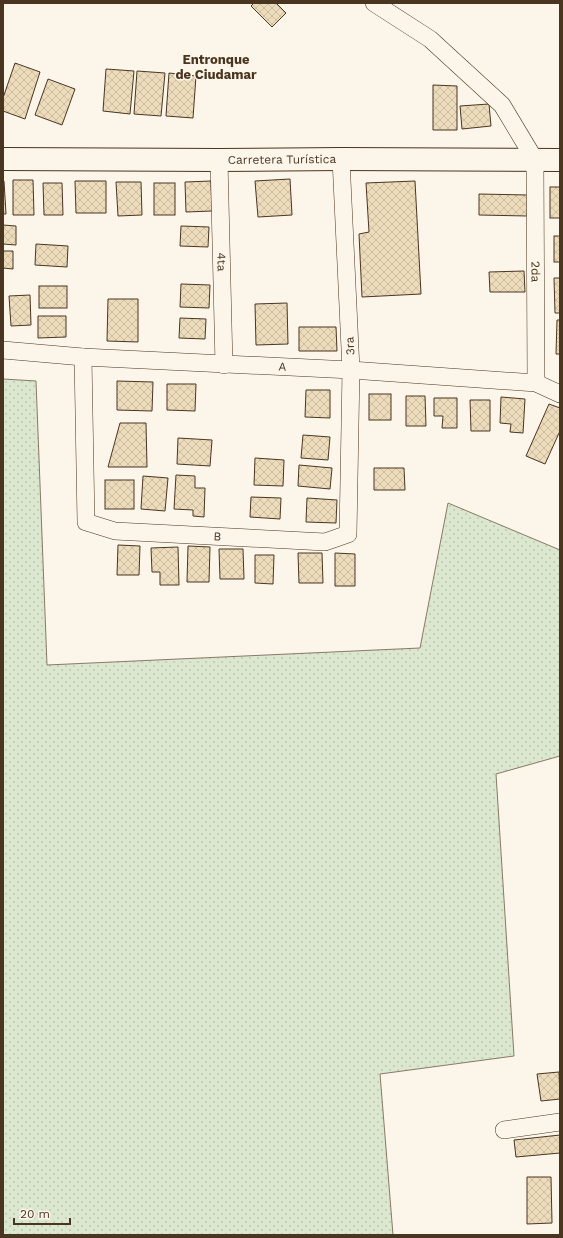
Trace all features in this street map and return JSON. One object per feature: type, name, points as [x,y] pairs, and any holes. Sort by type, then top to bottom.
[{"type":"main road","name":"Carretera Turística","points":[[3,159],[560,160]]},
{"type":"street","points":[[374,3],[430,40],[502,104],[535,160]]},
{"type":"street","name":"3ra","points":[[341,159],[351,370],[348,534]]},
{"type":"street","name":"4ta","points":[[219,160],[224,364]]},
{"type":"street","name":"2da","points":[[535,160],[536,383]]},
{"type":"street","name":"A","points":[[3,350],[83,357],[351,370],[536,383],[560,394]]},
{"type":"street","name":"B","points":[[83,357],[86,522],[116,531],[324,542],[348,534]]},
{"type":"street","points":[[504,1130],[560,1122]]},
{"type":"green space","points":[[3,379],[36,381],[47,665],[420,648],[448,503],[560,550],[560,756],[496,774],[514,1056],[380,1074],[393,1235],[3,1235]]},
{"type":"building","points":[[254,3],[276,3],[286,13],[272,27],[251,6]]},
{"type":"building","points":[[15,63],[40,72],[25,119],[3,111],[3,98]]},
{"type":"building","points":[[106,69],[134,71],[130,114],[103,111]]},
{"type":"building","points":[[137,71],[165,73],[161,116],[134,114]]},
{"type":"building","points":[[169,73],[196,76],[193,118],[166,116]]},
{"type":"building","points":[[48,79],[75,89],[62,125],[35,115]]},
{"type":"building","points":[[433,85],[457,86],[457,130],[433,130]]},
{"type":"building","points":[[489,104],[491,126],[462,129],[460,106]]},
{"type":"building","points":[[290,179],[292,215],[258,217],[255,181]]},
{"type":"building","points":[[13,180],[33,180],[34,215],[13,215]]},
{"type":"building","points":[[4,181],[6,214],[3,214]]},
{"type":"building","points":[[75,181],[106,181],[106,213],[76,213]]},
{"type":"building","points":[[211,181],[212,211],[186,212],[185,182]]},
{"type":"building","points":[[415,181],[421,294],[362,297],[359,234],[369,232],[366,183]]},
{"type":"building","points":[[116,182],[141,182],[142,215],[118,216]]},
{"type":"building","points":[[43,183],[62,183],[63,215],[44,215]]},
{"type":"building","points":[[154,183],[175,183],[175,215],[154,215]]},
{"type":"building","points":[[550,187],[560,187],[560,218],[550,218]]},
{"type":"building","points":[[479,194],[527,195],[527,216],[479,215]]},
{"type":"building","points":[[3,225],[16,226],[16,245],[3,244]]},
{"type":"building","points":[[181,226],[209,227],[208,247],[180,246]]},
{"type":"building","points":[[554,236],[560,236],[560,262],[554,262]]},
{"type":"building","points":[[36,244],[68,246],[67,267],[35,265]]},
{"type":"building","points":[[3,251],[13,251],[13,269],[3,268]]},
{"type":"building","points":[[524,271],[525,292],[490,292],[489,272]]},
{"type":"building","points":[[554,278],[560,278],[560,313],[555,313]]},
{"type":"building","points":[[181,284],[210,285],[209,308],[180,307]]},
{"type":"building","points":[[39,286],[67,286],[67,308],[39,308]]},
{"type":"building","points":[[30,295],[31,325],[11,326],[9,296]]},
{"type":"building","points":[[108,299],[138,299],[138,342],[107,341]]},
{"type":"building","points":[[287,303],[288,344],[256,345],[255,304]]},
{"type":"building","points":[[38,316],[66,316],[66,337],[38,338]]},
{"type":"building","points":[[180,318],[206,319],[205,339],[179,338]]},
{"type":"building","points":[[557,320],[560,320],[560,354],[556,354]]},
{"type":"building","points":[[299,327],[336,327],[337,351],[299,351]]},
{"type":"building","points":[[117,381],[153,382],[152,411],[117,410]]},
{"type":"building","points":[[167,384],[196,384],[195,411],[167,410]]},
{"type":"building","points":[[306,390],[330,390],[330,418],[305,417]]},
{"type":"building","points":[[369,394],[391,394],[391,420],[369,420]]},
{"type":"building","points":[[406,396],[425,396],[426,426],[406,426]]},
{"type":"building","points":[[501,397],[525,399],[523,433],[510,432],[511,424],[500,423]]},
{"type":"building","points":[[434,398],[457,398],[457,428],[442,428],[443,416],[434,416]]},
{"type":"building","points":[[470,400],[490,400],[490,431],[471,431]]},
{"type":"building","points":[[549,404],[560,408],[560,431],[545,464],[526,456]]},
{"type":"building","points":[[120,423],[146,423],[147,467],[108,467]]},
{"type":"building","points":[[303,435],[330,437],[328,460],[301,458]]},
{"type":"building","points":[[178,438],[212,440],[210,466],[177,464]]},
{"type":"building","points":[[255,458],[284,460],[283,486],[254,485]]},
{"type":"building","points":[[299,465],[332,468],[330,489],[298,486]]},
{"type":"building","points":[[374,468],[404,468],[405,490],[374,490]]},
{"type":"building","points":[[176,475],[195,476],[195,488],[205,488],[204,517],[193,516],[193,510],[174,509]]},
{"type":"building","points":[[143,476],[168,478],[165,511],[141,509]]},
{"type":"building","points":[[105,480],[134,480],[134,509],[105,509]]},
{"type":"building","points":[[251,497],[281,498],[280,519],[250,517]]},
{"type":"building","points":[[307,498],[337,500],[336,523],[306,522]]},
{"type":"building","points":[[118,545],[140,546],[139,575],[117,575]]},
{"type":"building","points":[[188,546],[210,547],[209,582],[187,582]]},
{"type":"building","points":[[178,547],[179,585],[160,585],[160,572],[152,572],[151,548]]},
{"type":"building","points":[[219,549],[243,549],[244,579],[220,579]]},
{"type":"building","points":[[298,553],[322,553],[323,583],[299,583]]},
{"type":"building","points":[[335,553],[355,554],[355,586],[335,586]]},
{"type":"building","points":[[255,555],[274,555],[273,584],[255,583]]},
{"type":"building","points":[[559,1072],[560,1099],[541,1101],[537,1074]]},
{"type":"building","points":[[560,1135],[560,1153],[516,1157],[514,1140]]},
{"type":"building","points":[[527,1177],[551,1177],[552,1223],[527,1224]]},
{"type":"district","name":"Entronque de Ciudamar","points":[[216,66]]}]
